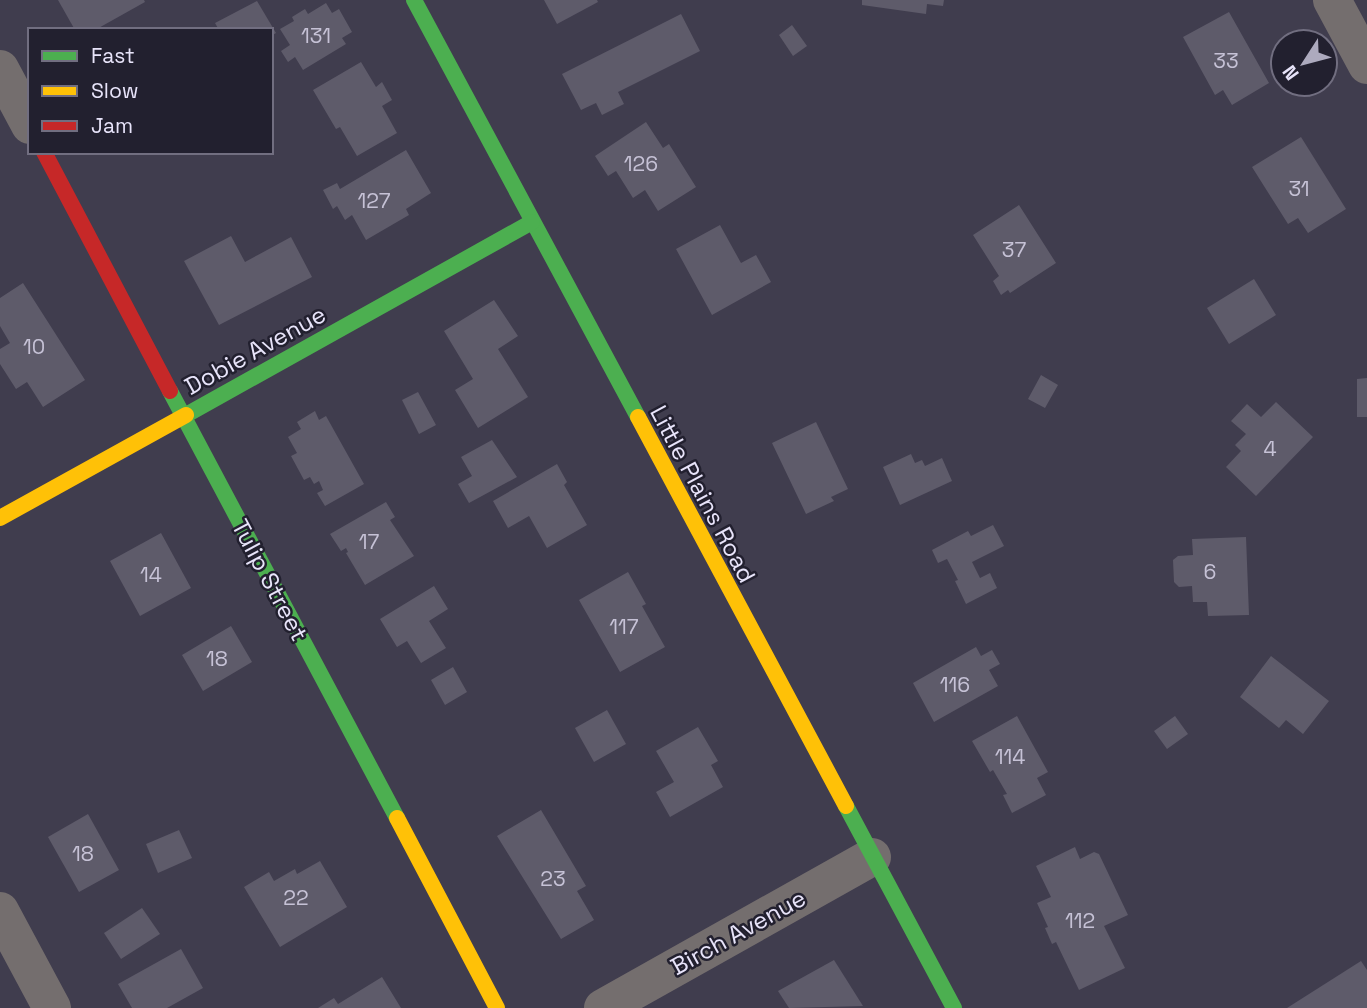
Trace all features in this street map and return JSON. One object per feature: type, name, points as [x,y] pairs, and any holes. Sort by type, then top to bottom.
[{"type":"street","name":"Little Plains Road","points":[[414,0],[954,1008]]},
{"type":"street","points":[[1332,0],[1367,65]]},
{"type":"street","points":[[0,69],[28,121]]},
{"type":"street","name":"Tulip Street","points":[[45,154],[497,1008]]},
{"type":"street","name":"Dobie Avenue","points":[[0,518],[532,222]]},
{"type":"street","name":"Birch Avenue","points":[[603,1008],[872,857]]},
{"type":"street","points":[[0,911],[52,1008]]},
{"type":"building","points":[[58,0],[145,2],[99,28],[74,28]]},
{"type":"building","points":[[544,0],[597,0],[598,2],[557,24]]},
{"type":"building","points":[[862,0],[944,0],[943,6],[927,4],[926,14],[862,5]]},
{"type":"building","points":[[257,1],[276,33],[273,35],[273,28],[218,28],[215,23]]},
{"type":"building","points":[[326,3],[332,13],[339,9],[352,32],[342,38],[346,44],[303,70],[295,57],[288,62],[281,51],[290,45],[280,29],[294,21],[292,17],[305,9],[308,14]]},
{"type":"building","points":[[1229,12],[1269,83],[1232,105],[1223,90],[1215,95],[1183,37]]},
{"type":"building","points":[[681,14],[700,51],[618,92],[624,104],[602,115],[596,103],[581,110],[562,74]]},
{"type":"building","points":[[792,25],[807,46],[793,56],[779,35]]},
{"type":"building","points":[[361,62],[376,87],[382,82],[392,100],[382,106],[397,133],[357,156],[340,127],[336,129],[313,90]]},
{"type":"building","points":[[646,122],[663,148],[669,144],[696,187],[658,211],[645,190],[633,198],[616,171],[608,176],[595,156]]},
{"type":"building","points":[[1301,137],[1346,209],[1308,233],[1298,218],[1288,224],[1252,167]]},
{"type":"building","points":[[406,150],[431,193],[406,209],[409,215],[366,240],[352,215],[345,220],[337,206],[333,209],[323,190],[337,183],[340,189]]},
{"type":"building","points":[[1019,205],[1056,263],[1010,293],[1008,290],[1001,295],[993,281],[999,276],[973,235]]},
{"type":"building","points":[[720,225],[741,263],[756,255],[771,282],[712,315],[676,249]]},
{"type":"building","points":[[231,236],[245,262],[291,237],[312,277],[219,325],[184,261]]},
{"type":"building","points":[[1254,279],[1276,315],[1229,344],[1207,308]]},
{"type":"building","points":[[23,283],[85,380],[43,407],[27,382],[16,389],[0,364],[0,349],[10,343],[0,326],[0,298]]},
{"type":"building","points":[[494,300],[518,336],[498,349],[528,397],[478,428],[455,390],[473,379],[444,331]]},
{"type":"building","points":[[1041,375],[1058,385],[1045,408],[1028,399]]},
{"type":"building","points":[[1367,378],[1367,417],[1357,417],[1357,379]]},
{"type":"building","points":[[418,392],[436,425],[419,434],[402,400]]},
{"type":"building","points":[[1276,402],[1313,437],[1256,496],[1226,467],[1241,451],[1235,445],[1246,434],[1231,421],[1247,404],[1261,417]]},
{"type":"building","points":[[315,411],[319,420],[326,416],[364,484],[325,506],[317,493],[323,490],[319,481],[314,484],[310,477],[304,480],[291,456],[297,453],[288,437],[301,429],[297,422]]},
{"type":"building","points":[[816,422],[848,489],[831,497],[834,501],[806,514],[772,443]]},
{"type":"building","points":[[492,440],[517,477],[469,503],[458,484],[472,476],[461,457]]},
{"type":"building","points":[[911,454],[915,463],[922,460],[925,466],[942,458],[952,481],[900,505],[883,467]]},
{"type":"building","points":[[557,464],[567,482],[564,485],[587,525],[547,548],[529,516],[508,528],[493,501]]},
{"type":"building","points":[[386,502],[395,517],[390,520],[414,556],[365,585],[346,553],[346,548],[341,551],[330,534]]},
{"type":"building","points":[[993,525],[1004,546],[972,562],[980,578],[990,573],[997,588],[966,604],[947,559],[938,563],[932,550],[968,531],[971,536]]},
{"type":"building","points":[[161,533],[191,588],[140,616],[110,561]]},
{"type":"building","points":[[1246,537],[1249,615],[1208,616],[1207,602],[1193,602],[1192,586],[1179,587],[1174,582],[1173,560],[1178,556],[1193,555],[1192,539]]},
{"type":"building","points":[[628,572],[646,604],[642,606],[665,647],[620,672],[579,600]]},
{"type":"building","points":[[434,586],[448,609],[429,621],[446,648],[421,663],[407,641],[397,647],[380,619]]},
{"type":"building","points":[[231,626],[252,662],[203,691],[182,655]]},
{"type":"building","points":[[976,647],[981,656],[992,650],[1000,664],[989,670],[998,686],[934,722],[913,683]]},
{"type":"building","points":[[1271,656],[1329,701],[1303,734],[1286,720],[1279,728],[1240,697]]},
{"type":"building","points":[[453,667],[467,692],[445,705],[431,680]]},
{"type":"building","points":[[607,710],[626,744],[594,762],[575,728]]},
{"type":"building","points":[[1017,716],[1048,772],[1037,778],[1046,795],[1012,813],[1003,795],[1007,794],[972,741]]},
{"type":"building","points":[[1175,716],[1188,734],[1167,749],[1154,731]]},
{"type":"building","points":[[698,727],[718,761],[711,765],[723,787],[670,817],[656,792],[674,782],[656,751]]},
{"type":"building","points":[[541,810],[586,886],[577,891],[594,920],[561,939],[497,836]]},
{"type":"building","points":[[88,814],[119,870],[79,892],[48,837]]},
{"type":"building","points":[[179,830],[192,858],[158,873],[146,844]]},
{"type":"building","points":[[1075,847],[1080,859],[1094,852],[1099,854],[1128,915],[1104,926],[1125,968],[1079,990],[1056,942],[1052,944],[1037,903],[1051,897],[1036,866]]},
{"type":"building","points":[[320,861],[347,907],[280,947],[244,887],[269,872],[274,881],[295,869],[297,874]]},
{"type":"building","points":[[142,908],[160,934],[121,959],[104,933]]},
{"type":"building","points":[[181,949],[203,988],[167,1008],[132,1008],[118,984]]},
{"type":"building","points":[[834,960],[863,1006],[789,1008],[778,991]]},
{"type":"building","points":[[1361,961],[1367,970],[1367,1008],[1287,1008]]},
{"type":"building","points":[[382,977],[401,1008],[318,1008],[334,998],[338,1004]]},
{"type":"traffic: fast","points":[[414,0],[638,417]]},
{"type":"traffic: fast","points":[[186,415],[532,222]]},
{"type":"traffic: fast","points":[[170,391],[397,818]]},
{"type":"traffic: fast","points":[[846,806],[954,1008]]},
{"type":"traffic: slow","points":[[0,518],[186,415]]},
{"type":"traffic: slow","points":[[638,417],[846,806]]},
{"type":"traffic: slow","points":[[397,818],[497,1008]]},
{"type":"traffic: jam","points":[[45,154],[170,391]]}]
